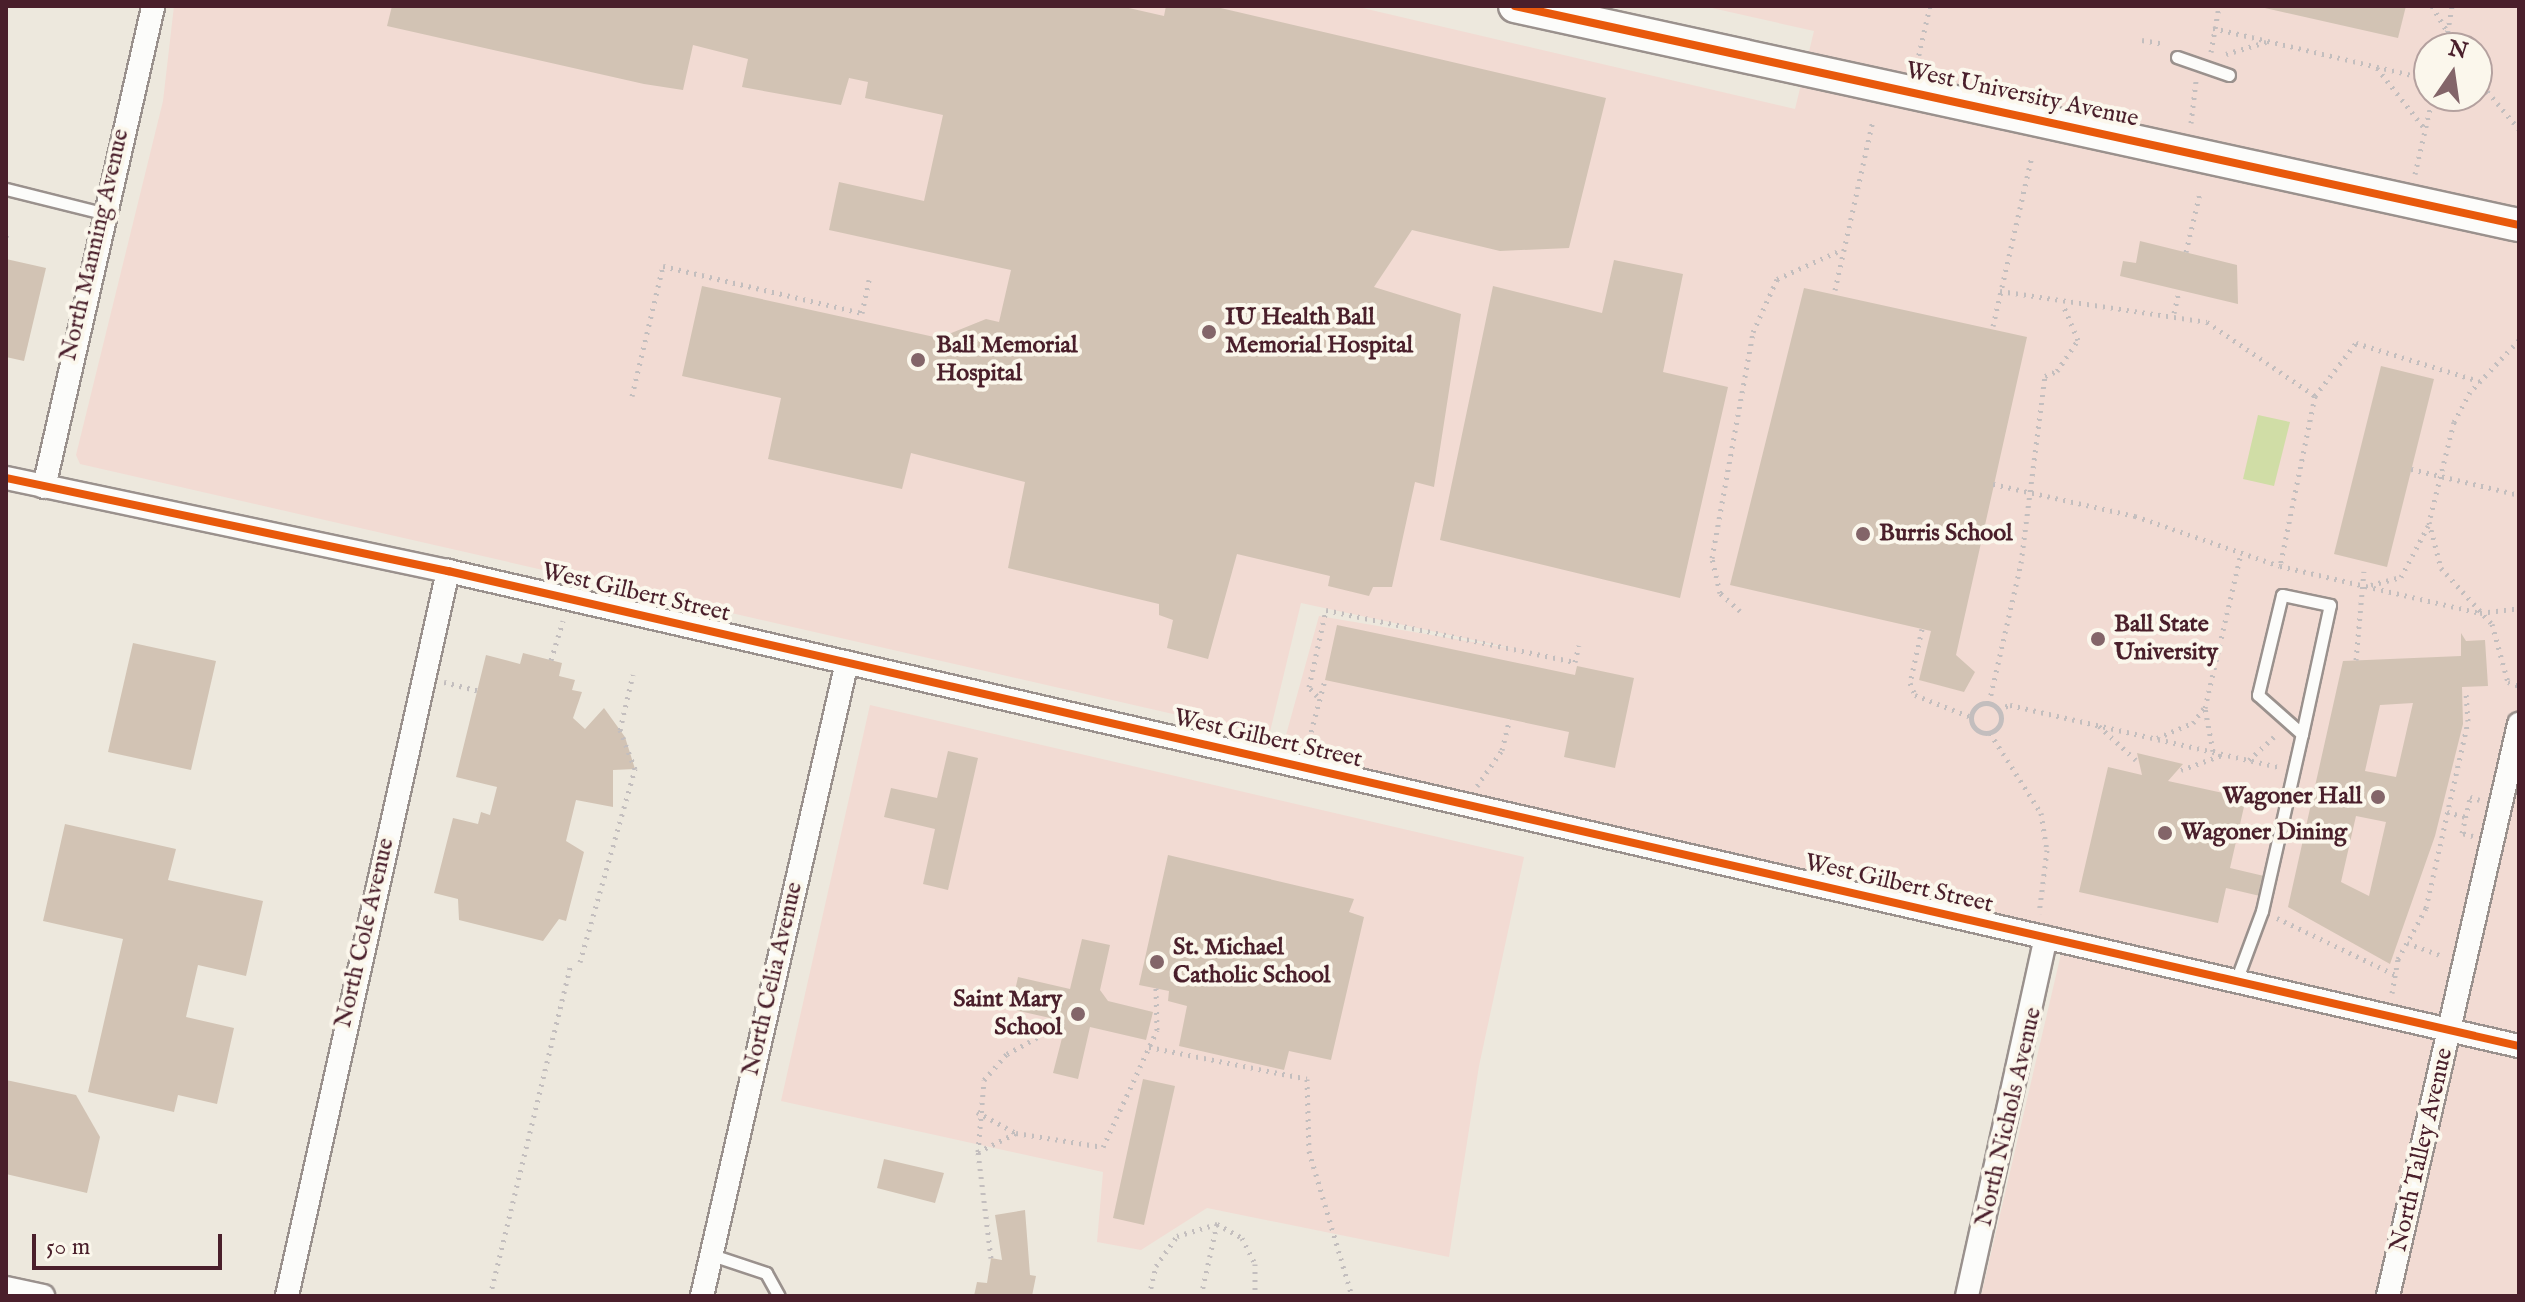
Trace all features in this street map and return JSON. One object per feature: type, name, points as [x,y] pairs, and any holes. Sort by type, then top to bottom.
[{"type":"street","name":"North Manning Avenue","points":[[44,487],[102,213],[153,6]]},
{"type":"street","name":"West University Avenue","points":[[1515,6],[1590,14],[2519,225]]},
{"type":"street","name":"West Gilbert Street","points":[[6,478],[448,571],[2450,1033],[2519,1046]]},
{"type":"street","name":"North Cole Avenue","points":[[287,1296],[448,571]]},
{"type":"street","name":"North Celia Avenue","points":[[702,1296],[847,662]]},
{"type":"street","name":"North Talley Avenue","points":[[2388,1296],[2519,724]]},
{"type":"street","name":"North Nichols Avenue","points":[[1967,1296],[2046,938]]},
{"type":"street","points":[[6,1288],[43,1296]]},
{"type":"lane","points":[[2177,57],[2229,75]]},
{"type":"lane","points":[[6,189],[102,213]]},
{"type":"lane","points":[[2235,982],[2262,911],[2302,734],[2330,605],[2282,595],[2258,695],[2302,734]]},
{"type":"lane","points":[[712,1255],[766,1273],[779,1296]]},
{"type":"path","points":[[1917,63],[1930,6]]},
{"type":"path","points":[[2432,6],[2447,31]]},
{"type":"path","points":[[2447,31],[2452,6]]},
{"type":"path","points":[[2213,28],[2413,75]]},
{"type":"path","points":[[2375,66],[2425,129]]},
{"type":"path","points":[[2493,98],[2519,129]]},
{"type":"path","points":[[2415,174],[2429,112]]},
{"type":"path","points":[[1835,290],[1873,120]]},
{"type":"path","points":[[1993,326],[2032,156]]},
{"type":"path","points":[[2186,252],[2200,193]]},
{"type":"path","points":[[1740,611],[1720,593],[1712,558],[1753,332],[1777,279],[1843,249]]},
{"type":"path","points":[[632,396],[663,266],[862,313],[869,280]]},
{"type":"path","points":[[2000,291],[2063,304],[2174,313],[2242,339],[2315,396]]},
{"type":"path","points":[[2174,313],[2179,291]]},
{"type":"path","points":[[1971,717],[1989,703],[2021,563],[2025,490],[2045,376],[2057,371],[2078,340],[2063,304]]},
{"type":"path","points":[[2362,585],[2401,577],[2429,522],[2436,475],[2454,422],[2480,381],[2519,340]]},
{"type":"path","points":[[2280,566],[2315,396],[2356,343],[2480,381]]},
{"type":"path","points":[[2411,469],[2519,495]]},
{"type":"path","points":[[1993,484],[2135,516],[2280,566],[2480,613],[2519,608]]},
{"type":"path","points":[[2429,522],[2441,568],[2492,624],[2508,682],[2519,686]]},
{"type":"path","points":[[2213,751],[2205,708],[2241,553]]},
{"type":"path","points":[[2356,660],[2364,571]]},
{"type":"path","points":[[1317,696],[1309,687],[1326,610],[1575,662],[1579,645]]},
{"type":"path","points":[[551,660],[564,620]]},
{"type":"path","points":[[1922,629],[1910,683],[1915,695],[1971,717],[1976,729],[1990,733],[2041,813],[2047,850],[2039,914],[2046,938]]},
{"type":"path","points":[[580,962],[635,769],[620,730],[633,674]]},
{"type":"path","points":[[435,680],[477,690]]},
{"type":"path","points":[[1307,748],[1317,696],[1325,680]]},
{"type":"path","points":[[2392,994],[2395,975],[2407,943],[2426,908],[2468,721],[2466,694]]},
{"type":"path","points":[[1989,703],[1998,709],[2099,725],[2293,771]]},
{"type":"path","points":[[2156,738],[2193,723],[2205,708]]},
{"type":"path","points":[[1990,733],[2001,723],[1998,709]]},
{"type":"path","points":[[1476,787],[1502,750],[1510,719]]},
{"type":"path","points":[[2099,725],[2136,760]]},
{"type":"path","points":[[2181,770],[2225,754]]},
{"type":"path","points":[[2462,833],[2470,797]]},
{"type":"path","points":[[2447,812],[2466,817]]},
{"type":"path","points":[[2262,911],[2395,975]]},
{"type":"path","points":[[2407,943],[2448,958]]},
{"type":"path","points":[[490,1296],[571,964]]},
{"type":"path","points":[[977,1112],[1016,1133],[1103,1147],[1149,1047],[1156,988]]},
{"type":"path","points":[[991,1258],[978,1152],[977,1112],[984,1080],[1007,1054],[1056,1027]]},
{"type":"path","points":[[1149,1047],[1307,1079],[1309,1151],[1352,1296]]},
{"type":"path","points":[[978,1152],[1016,1133]]},
{"type":"path","points":[[1149,1296],[1156,1266],[1177,1236],[1217,1224],[1242,1238],[1255,1264],[1255,1296]]},
{"type":"path","points":[[1201,1296],[1217,1224]]},
{"type":"shaded area","points":[[174,6],[1354,6],[1795,109],[1814,31],[1703,6],[2519,6],[2519,1296],[1981,1296],[2061,954],[2060,932],[1281,753],[1319,616],[1520,650],[1301,603],[1269,736],[80,464],[76,455],[163,101]]},
{"type":"shaded area","name":"St. Michael Catholic School","points":[[870,705],[1524,857],[1479,1066],[1449,1257],[1207,1208],[1141,1250],[1097,1242],[1103,1172],[781,1101]]},
{"type":"green space","points":[[2258,415],[2290,422],[2274,486],[2243,479]]},
{"type":"building","name":"IU Health Ball Memorial Hospital","points":[[392,6],[1120,6],[1164,16],[1166,6],[1212,6],[1606,98],[1569,248],[1500,251],[1412,230],[1374,287],[1461,314],[1434,487],[1415,482],[1392,587],[1373,587],[1369,596],[1328,586],[1330,576],[1237,554],[1208,659],[1167,648],[1173,620],[1159,615],[1159,604],[1008,568],[1025,482],[911,453],[902,489],[768,459],[781,398],[682,376],[702,286],[939,338],[986,319],[999,322],[1011,270],[829,230],[839,182],[924,201],[943,115],[865,98],[868,82],[849,78],[841,105],[742,87],[748,59],[693,45],[683,90],[644,84],[387,26]]},
{"type":"building","points":[[2256,6],[2406,6],[2398,38]]},
{"type":"building","points":[[2140,241],[2237,265],[2238,304],[2120,276],[2123,261],[2136,263]]},
{"type":"building","points":[[6,259],[46,268],[24,361],[6,357]]},
{"type":"building","points":[[1614,260],[1683,274],[1663,372],[1728,387],[1680,598],[1440,540],[1493,286],[1602,313]]},
{"type":"building","name":"Burris School","points":[[1804,288],[2027,337],[1956,655],[1975,672],[1964,692],[1919,680],[1931,631],[1730,585]]},
{"type":"building","points":[[2381,366],[2434,379],[2387,567],[2334,554]]},
{"type":"building","points":[[1337,625],[1575,675],[1577,666],[1634,678],[1615,768],[1564,757],[1569,732],[1325,680]]},
{"type":"building","name":"Wagoner Hall","points":[[2461,633],[2466,641],[2485,640],[2488,686],[2462,687],[2463,724],[2435,836],[2390,964],[2288,907],[2343,661],[2461,656]],"holes":[[[2413,703],[2396,777],[2365,771],[2380,705]],[[2356,816],[2386,822],[2369,896],[2341,882]]]},
{"type":"building","points":[[133,643],[216,661],[191,770],[108,752]]},
{"type":"building","points":[[523,653],[562,663],[559,676],[575,680],[572,690],[582,692],[573,718],[585,729],[604,708],[625,737],[635,769],[613,770],[613,807],[576,800],[566,841],[584,852],[566,921],[559,919],[543,941],[459,920],[458,899],[434,893],[453,818],[478,824],[481,812],[490,815],[497,787],[456,777],[486,655],[520,664]]},
{"type":"building","points":[[948,751],[978,758],[948,890],[923,884],[935,829],[884,817],[891,788],[937,798]]},
{"type":"building","name":"Wagoner Dining","points":[[2137,753],[2183,764],[2168,781],[2246,798],[2230,868],[2264,876],[2260,896],[2226,888],[2218,923],[2079,892],[2108,767],[2142,775]]},
{"type":"building","points":[[65,824],[176,849],[168,880],[263,901],[246,976],[198,965],[186,1017],[234,1028],[217,1104],[178,1095],[174,1112],[88,1092],[123,939],[43,921]]},
{"type":"building","points":[[1168,855],[1354,899],[1349,912],[1364,917],[1331,1060],[1289,1051],[1284,1070],[1179,1046],[1187,1006],[1168,1001],[1169,991],[1139,985]]},
{"type":"building","points":[[1082,939],[1110,945],[1100,990],[1108,1001],[1153,1012],[1146,1040],[1090,1027],[1078,1079],[1053,1073],[1062,1038],[1050,1018],[1011,1009],[1018,977],[1070,989]]},
{"type":"building","points":[[1143,1079],[1175,1086],[1144,1225],[1113,1218]]},
{"type":"building","points":[[6,1080],[76,1095],[100,1137],[87,1193],[6,1174]]},
{"type":"building","points":[[884,1159],[944,1173],[935,1203],[877,1188]]},
{"type":"building","points":[[1025,1210],[1030,1275],[1036,1276],[1032,1296],[974,1296],[977,1282],[987,1283],[991,1258],[1002,1260],[995,1215]]},
{"type":"cycle path","points":[[1515,6],[2519,225]]},
{"type":"cycle path","points":[[6,478],[448,571],[2519,1046]]},
{"type":"place","name":"IU Health Ball Memorial Hospital","points":[[1209,332]]},
{"type":"place","name":"Ball Memorial Hospital","points":[[918,360]]},
{"type":"place","name":"Burris School","points":[[1863,534]]},
{"type":"place","name":"Ball State University","points":[[2098,639]]},
{"type":"place","name":"Wagoner Hall","points":[[2378,797]]},
{"type":"place","name":"Wagoner Dining","points":[[2165,833]]},
{"type":"place","name":"St. Michael Catholic School","points":[[1157,962]]},
{"type":"place","name":"Saint Mary School","points":[[1078,1014]]}]
